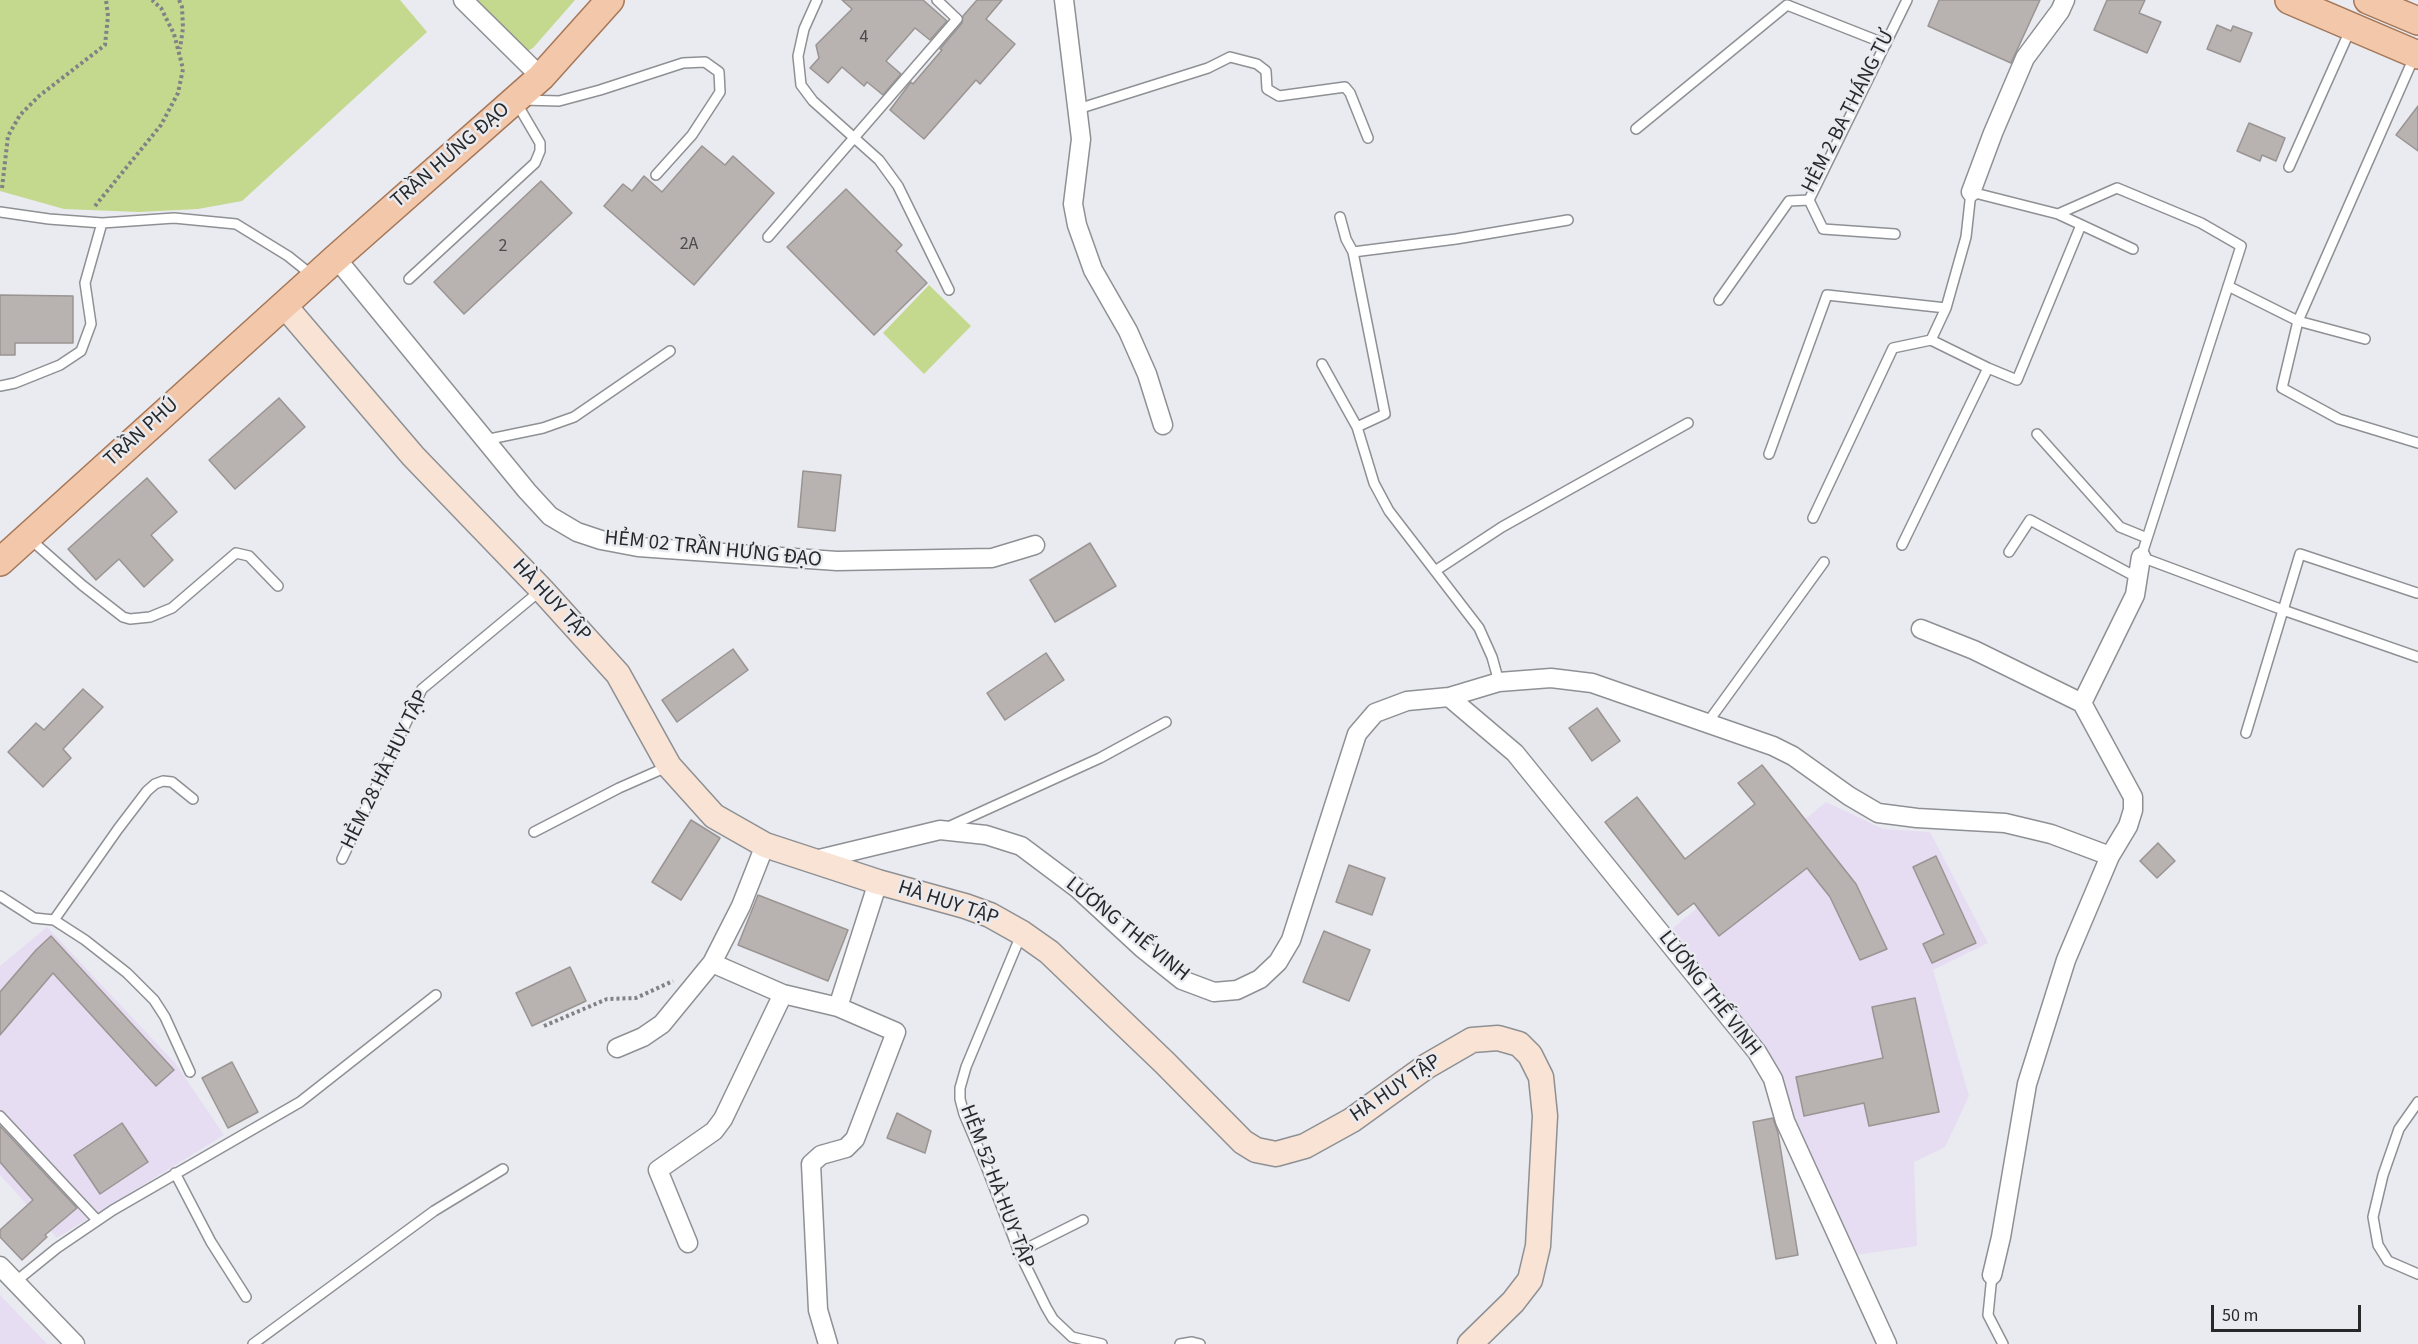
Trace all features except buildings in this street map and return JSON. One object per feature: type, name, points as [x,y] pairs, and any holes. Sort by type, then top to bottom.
[{"type":"main road","name":"TRẦN HƯNG ĐẠO","points":[[284,305],[541,77],[610,0]]},
{"type":"main road","points":[[2289,0],[2417,55]]},
{"type":"main road","points":[[2368,0],[2418,21]]},
{"type":"main road","name":"TRẦN PHÚ","points":[[0,562],[284,305]]},
{"type":"street","points":[[463,0],[541,77]]},
{"type":"street","points":[[1064,0],[1081,139],[1073,204],[1077,225],[1093,270],[1128,331],[1148,374],[1163,426]]},
{"type":"street","points":[[1971,192],[2025,58],[2060,11],[2065,0]]},
{"type":"street","name":"HẺM 02 TRẦN HƯNG ĐẠO","points":[[336,258],[526,492],[550,516],[577,532],[601,540],[638,547],[837,561],[992,558],[1035,545]]},
{"type":"street","name":"HÀ HUY TẬP","points":[[284,305],[413,456],[542,590],[618,674],[669,766],[714,816],[765,845],[878,882],[966,906],[990,915],[1022,933],[1049,952],[1165,1063],[1243,1142],[1256,1150],[1276,1154],[1305,1146],[1352,1120],[1427,1066],[1472,1040],[1498,1038],[1519,1044],[1530,1055],[1541,1077],[1545,1116],[1538,1246],[1530,1280],[1513,1302],[1470,1344]]},
{"type":"street","points":[[2082,703],[2135,595],[2141,557]]},
{"type":"street","points":[[1921,629],[1974,650],[2082,703],[2133,797],[2133,810],[2128,826],[2110,856],[2066,960],[2027,1083],[1992,1275]]},
{"type":"street","name":"LƯƠNG THẾ VINH","points":[[815,860],[940,830],[986,835],[1021,846],[1077,888],[1142,948],[1182,980],[1214,992],[1237,990],[1260,979],[1278,962],[1291,940],[1357,734],[1375,713],[1407,701],[1449,697],[1499,682],[1551,678],[1592,683],[1744,735],[1793,756],[1849,796],[1878,813],[1917,818],[2005,823],[2051,834],[2110,856]]},
{"type":"street","name":"LƯƠNG THẾ VINH","points":[[1449,697],[1515,753],[1757,1052],[1773,1079],[1785,1121],[1887,1344]]},
{"type":"street","points":[[617,1048],[643,1037],[662,1024],[712,963],[741,906],[765,845]]},
{"type":"street","points":[[838,1007],[878,882]]},
{"type":"street","points":[[712,963],[783,994],[838,1007],[896,1032],[855,1139],[846,1148],[821,1155],[811,1164],[818,1310],[828,1344]]},
{"type":"street","points":[[688,1243],[658,1170],[714,1131],[723,1119],[783,994]]},
{"type":"street","points":[[0,1266],[75,1344]]},
{"type":"lane","points":[[818,0],[804,29],[798,56],[801,85],[813,101],[879,160],[898,186],[949,290]]},
{"type":"lane","points":[[768,237],[957,19],[937,0]]},
{"type":"lane","name":"HẺM 2 BA THÁNG TƯ","points":[[1719,300],[1789,201],[1809,200],[1907,0]]},
{"type":"lane","points":[[1636,129],[1787,5],[1886,44]]},
{"type":"lane","points":[[2289,167],[2352,26]]},
{"type":"lane","points":[[2417,55],[2298,321],[2282,388],[2339,419],[2418,443]]},
{"type":"lane","points":[[1078,109],[1208,68],[1230,57],[1257,64],[1266,71],[1267,89],[1279,96],[1346,87],[1368,138]]},
{"type":"lane","points":[[515,100],[559,100],[600,90],[683,63],[705,62],[718,72],[720,92],[692,135],[657,175]]},
{"type":"lane","points":[[409,279],[535,163],[540,151],[540,143],[515,100]]},
{"type":"lane","points":[[2058,214],[2117,188],[2201,223],[2241,246],[2141,557],[2418,657]]},
{"type":"lane","points":[[1931,340],[1947,308],[1966,237],[1971,192],[2058,214],[2133,249]]},
{"type":"lane","points":[[1809,200],[1824,229],[1895,234]]},
{"type":"lane","points":[[0,212],[102,223],[174,218],[236,224],[288,256],[315,277]]},
{"type":"lane","points":[[1340,217],[1353,252],[1385,414],[1357,427]]},
{"type":"lane","points":[[1353,252],[1456,239],[1568,220]]},
{"type":"lane","points":[[0,386],[15,383],[60,365],[81,351],[91,324],[85,283],[102,223]]},
{"type":"lane","points":[[1812,518],[1893,348],[1931,340],[2018,380],[2081,225]]},
{"type":"lane","points":[[2228,286],[2298,321],[2365,339]]},
{"type":"lane","points":[[1769,454],[1827,295],[1947,308]]},
{"type":"lane","points":[[485,440],[543,428],[574,417],[670,351]]},
{"type":"lane","points":[[1322,364],[1357,427],[1374,483],[1389,511],[1479,628],[1492,657],[1499,682]]},
{"type":"lane","points":[[1902,545],[1988,368]]},
{"type":"lane","points":[[1435,571],[1502,527],[1688,423]]},
{"type":"lane","points":[[2037,434],[2120,527],[2147,538]]},
{"type":"lane","points":[[2009,552],[2030,520],[2138,578]]},
{"type":"lane","points":[[28,537],[82,585],[130,620],[150,617],[172,608],[236,553],[249,556],[278,586]]},
{"type":"lane","points":[[2246,734],[2300,554],[2417,593]]},
{"type":"lane","points":[[1708,722],[1824,562]]},
{"type":"lane","name":"HẺM 28 HÀ HUY TẬP","points":[[342,859],[422,689],[542,590]]},
{"type":"lane","points":[[940,830],[1100,758],[1167,722]]},
{"type":"lane","points":[[534,832],[619,788],[669,766]]},
{"type":"lane","points":[[54,920],[118,829],[155,784],[163,781],[172,783],[194,799]]},
{"type":"lane","points":[[0,896],[34,918],[54,920],[85,939],[127,973],[154,1000],[177,1040],[190,1072]]},
{"type":"lane","name":"HẺM 52 HÀ HUY TẬP","points":[[1022,933],[966,1067],[960,1088],[964,1114],[987,1166],[1019,1252],[1046,1307],[1058,1325],[1072,1337],[1102,1344]]},
{"type":"lane","points":[[15,1282],[97,1220],[300,1102],[436,995]]},
{"type":"lane","points":[[2418,1102],[2399,1129],[2383,1175],[2373,1217],[2378,1245],[2388,1261],[2418,1274]]},
{"type":"lane","points":[[0,1116],[97,1220]]},
{"type":"lane","points":[[253,1344],[434,1211],[503,1169]]},
{"type":"lane","points":[[175,1173],[211,1242],[246,1297]]},
{"type":"lane","points":[[1019,1252],[1083,1220]]},
{"type":"lane","points":[[1992,1275],[1988,1315],[2003,1344]]},
{"type":"lane","points":[[1180,1344],[1200,1344]]},
{"type":"path","points":[[2,188],[8,136],[20,115],[39,96],[105,45],[108,16],[106,0]]},
{"type":"path","points":[[95,206],[161,125],[178,93],[183,69],[174,34],[160,8],[152,0]]},
{"type":"path","points":[[179,0],[182,7],[183,28],[179,53]]},
{"type":"path","points":[[544,1026],[608,999],[636,998],[679,978]]},
{"type":"shaded area","points":[[1826,802],[1883,829],[1930,832],[1988,943],[1933,970],[1969,1096],[1945,1147],[1914,1162],[1917,1246],[1855,1255],[1762,1049],[1673,928]]},
{"type":"shaded area","points":[[47,927],[176,1064],[224,1135],[57,1238],[0,1175],[0,966]]},
{"type":"shaded area","points":[[0,1295],[47,1344],[0,1344]]},
{"type":"green space","points":[[0,0],[400,0],[427,32],[242,201],[198,209],[139,212],[64,209],[0,191]]},
{"type":"green space","points":[[472,0],[575,0],[533,48],[524,53]]},
{"type":"green space","points":[[929,285],[971,326],[924,374],[883,333]]}]
